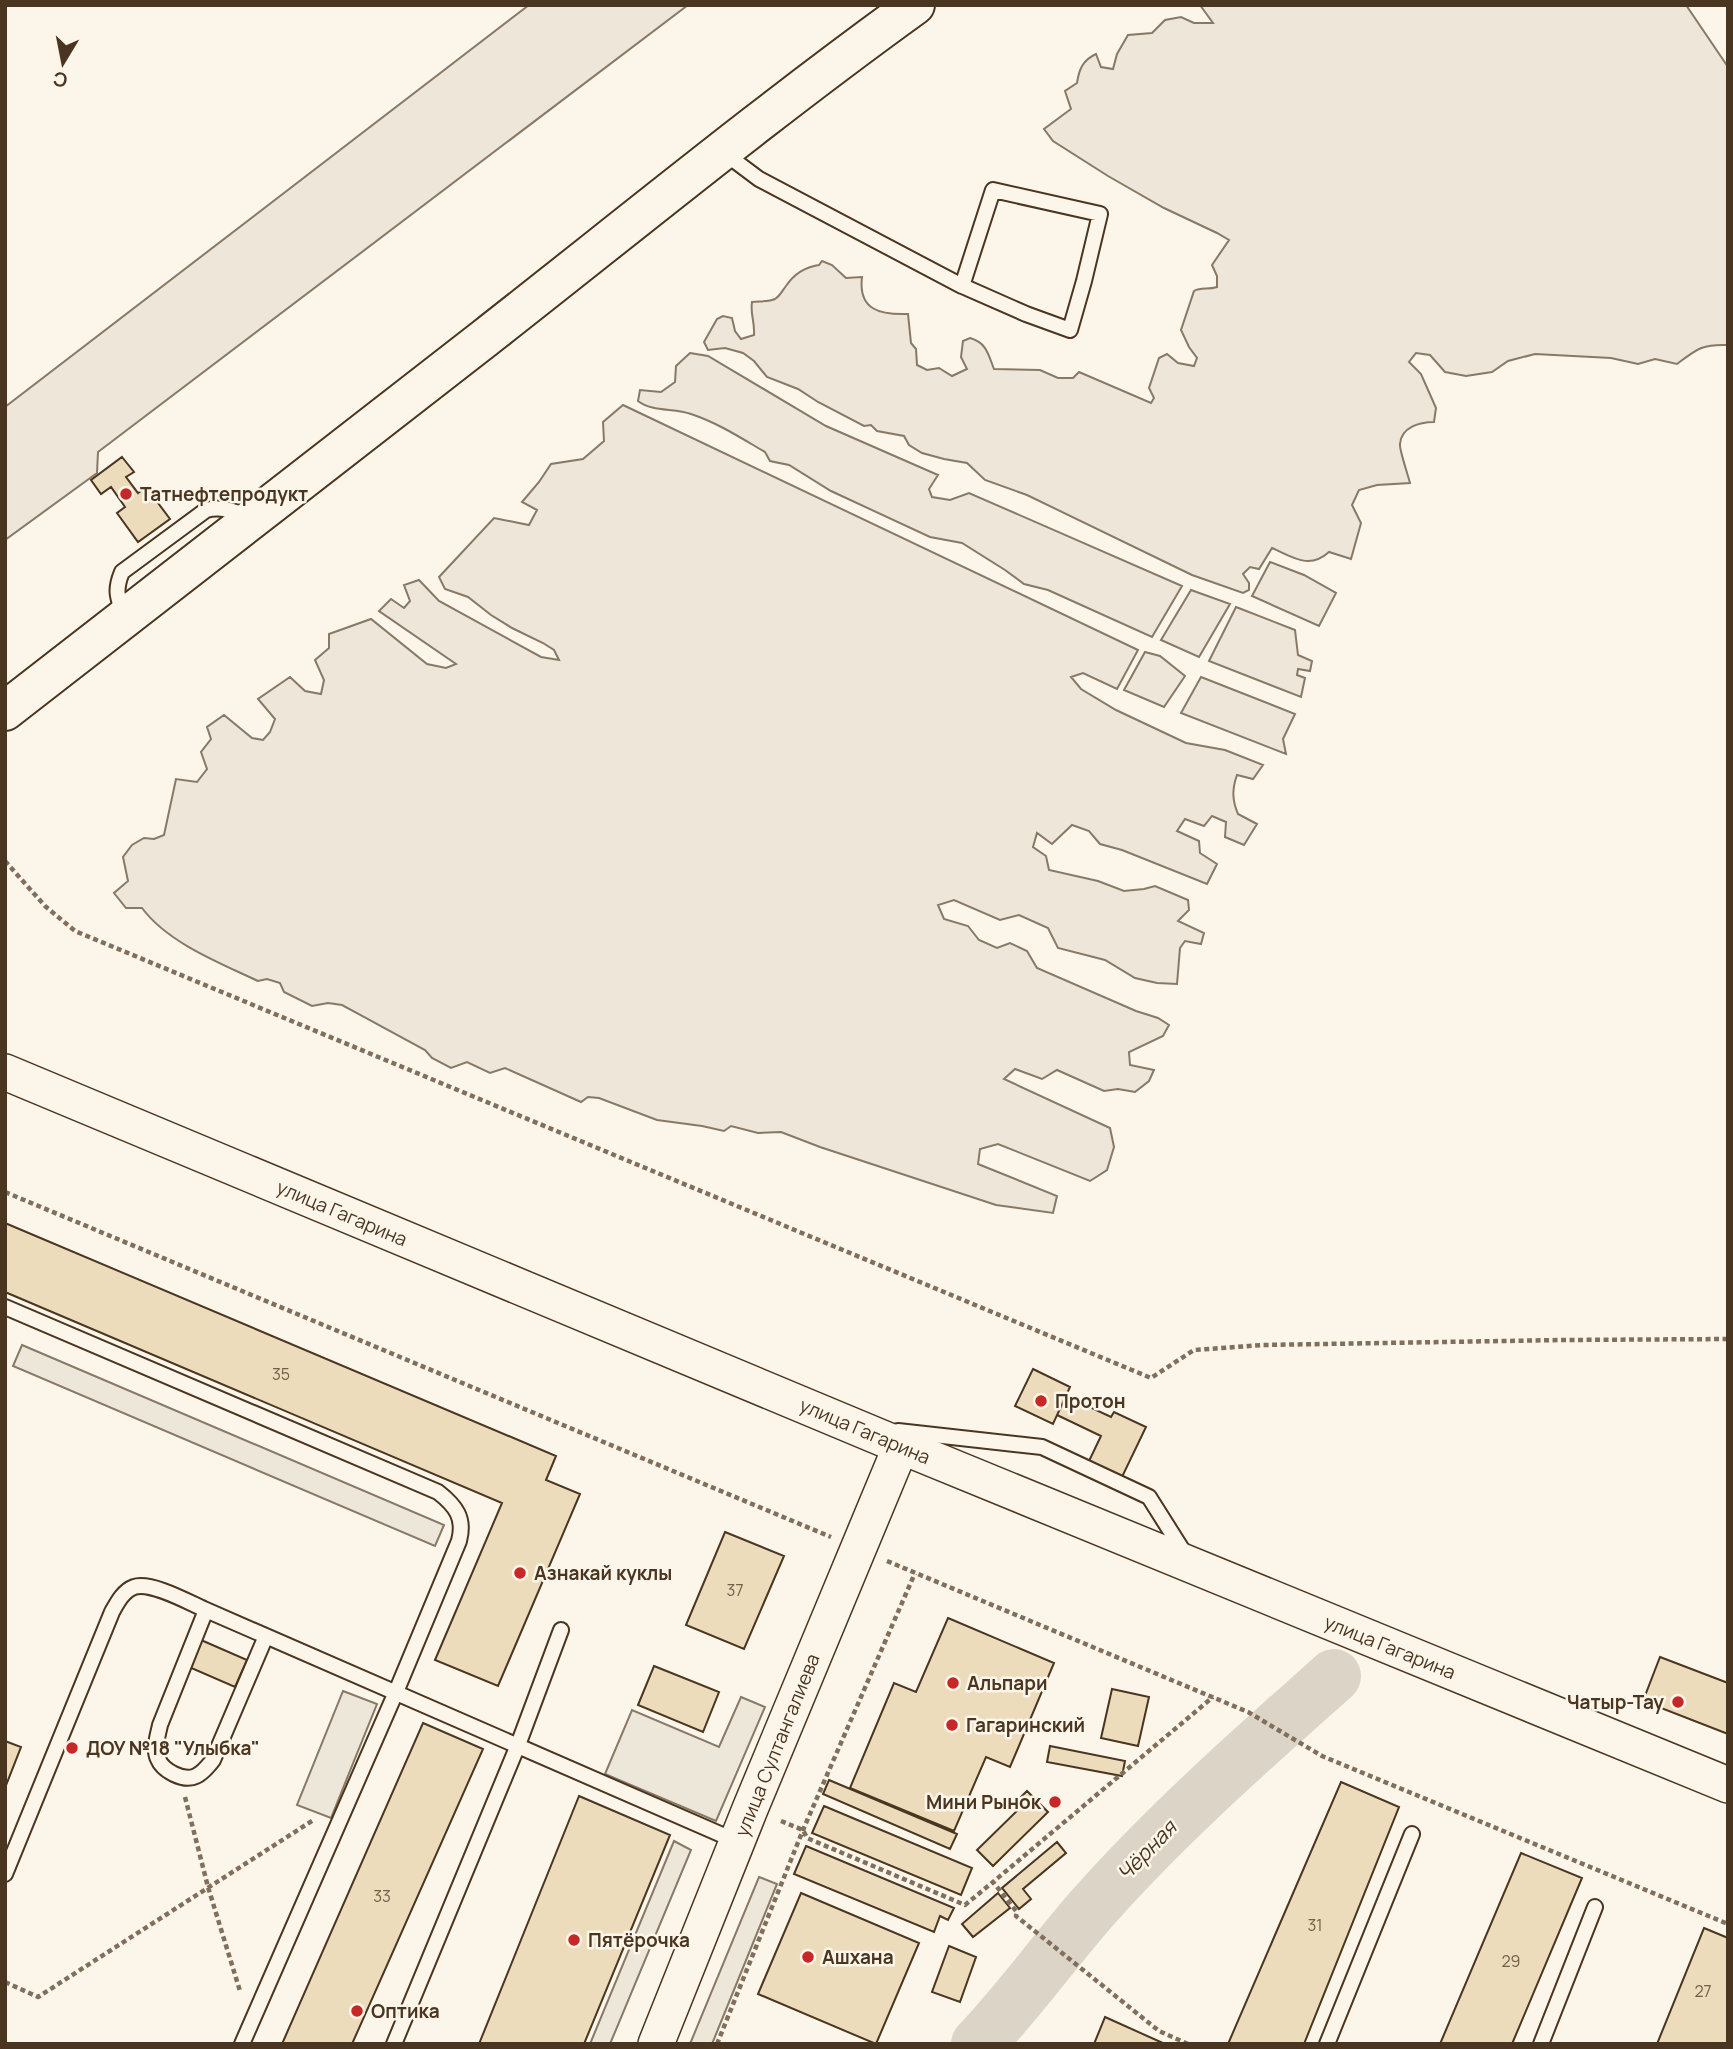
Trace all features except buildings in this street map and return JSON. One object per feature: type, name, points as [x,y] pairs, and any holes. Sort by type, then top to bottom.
[{"type":"main road","points":[[5,711],[255,519],[722,152],[915,5]]},
{"type":"street","name":"улица Гагарина","points":[[5,1072],[901,1447],[1728,1785]]},
{"type":"street","name":"улица Султангалиева","points":[[656,2044],[750,1809],[901,1447]]},
{"type":"lane","points":[[722,152],[759,179],[962,286],[1070,330],[1100,214],[993,190],[962,286]]},
{"type":"lane","points":[[5,1307],[438,1492],[451,1502],[459,1516],[462,1528],[459,1541],[242,2044]]},
{"type":"lane","points":[[854,1426],[1041,1447],[1149,1497],[1194,1567]]},
{"type":"lane","points":[[5,1874],[112,1612],[121,1597],[134,1587],[150,1587],[206,1610],[737,1842]]},
{"type":"lane","points":[[206,1610],[156,1741],[157,1758],[168,1770],[180,1777],[195,1777],[206,1770],[213,1760],[267,1636]]},
{"type":"lane","points":[[394,2044],[518,1745],[561,1629]]},
{"type":"lane","points":[[1327,2044],[1412,1834]]},
{"type":"lane","points":[[1541,2044],[1595,1907]]},
{"type":"path","points":[[5,861],[45,905],[75,931],[1151,1378],[1194,1350],[1263,1345],[1728,1339]]},
{"type":"path","points":[[5,1192],[1213,1697],[1248,1712],[1322,1756],[1728,1924]]},
{"type":"path","points":[[717,2044],[803,1830],[915,1573]]},
{"type":"path","points":[[750,1809],[803,1830],[807,1839],[965,1905],[1213,1697]]},
{"type":"path","points":[[180,1777],[208,1887],[250,2025]]},
{"type":"path","points":[[5,1982],[38,1997],[348,1797]]},
{"type":"path","points":[[993,1882],[1017,1912],[1016,1916],[1159,2031],[1188,2044]]},
{"type":"shaded area","points":[[529,5],[688,5],[98,452],[97,473],[5,540],[5,407]]},
{"type":"shaded area","points":[[1200,5],[1686,5],[1728,67],[1728,345],[1700,348],[1677,364],[1655,359],[1638,364],[1611,358],[1535,354],[1508,361],[1492,372],[1466,376],[1445,372],[1430,355],[1416,353],[1409,362],[1421,374],[1436,408],[1434,422],[1412,427],[1401,438],[1401,451],[1410,483],[1377,485],[1359,490],[1352,505],[1361,523],[1351,559],[1329,552],[1308,561],[1272,548],[1259,569],[1250,567],[1243,574],[1249,583],[1249,590],[1243,593],[1192,575],[1027,495],[985,480],[967,463],[922,453],[909,445],[904,436],[877,431],[871,425],[864,426],[798,389],[767,377],[754,361],[743,353],[725,348],[708,350],[704,342],[717,319],[723,316],[732,318],[735,331],[741,339],[754,335],[752,302],[775,299],[796,275],[822,261],[832,265],[846,278],[862,277],[864,297],[873,308],[888,313],[908,314],[917,365],[927,370],[939,368],[952,376],[967,369],[961,357],[963,341],[970,338],[983,346],[994,369],[1040,370],[1058,378],[1073,378],[1079,372],[1151,403],[1154,398],[1149,388],[1159,358],[1167,354],[1178,363],[1194,366],[1197,358],[1181,330],[1194,291],[1217,287],[1217,276],[1212,265],[1229,240],[1164,208],[1108,176],[1053,141],[1044,129],[1071,109],[1065,91],[1077,83],[1080,69],[1088,59],[1096,54],[1101,67],[1113,69],[1117,54],[1128,35],[1152,33],[1165,20],[1181,17],[1194,23],[1213,23]]},
{"type":"shaded area","points":[[690,353],[708,356],[826,426],[938,475],[929,489],[932,497],[950,500],[969,493],[1182,586],[1152,637],[1048,590],[1024,584],[962,543],[930,537],[831,491],[789,465],[770,461],[765,452],[711,422],[684,412],[650,407],[638,401],[640,390],[661,392],[675,382],[676,366]]},
{"type":"shaded area","points":[[623,405],[1138,650],[1117,689],[1083,673],[1071,677],[1081,689],[1116,710],[1186,743],[1225,750],[1263,765],[1253,779],[1237,775],[1235,780],[1234,799],[1238,814],[1257,824],[1244,845],[1225,837],[1226,822],[1212,816],[1204,826],[1185,819],[1177,831],[1199,841],[1200,853],[1217,864],[1207,884],[1100,844],[1089,831],[1072,825],[1052,844],[1037,833],[1033,847],[1046,856],[1049,870],[1098,881],[1124,891],[1155,886],[1188,900],[1189,910],[1178,921],[1204,933],[1201,944],[1185,941],[1180,948],[1177,984],[1135,978],[1105,960],[1058,948],[1048,928],[1019,915],[1000,920],[954,900],[938,905],[944,919],[968,926],[979,940],[997,948],[1010,943],[1027,951],[1037,968],[1169,1025],[1163,1036],[1129,1052],[1130,1065],[1154,1070],[1149,1081],[1135,1092],[1118,1089],[1104,1091],[1057,1070],[1042,1079],[1015,1069],[1004,1079],[1110,1128],[1114,1147],[1107,1170],[1090,1181],[998,1144],[980,1149],[978,1164],[1057,1196],[1053,1213],[996,1205],[781,1132],[758,1133],[731,1126],[724,1131],[657,1120],[599,1098],[588,1097],[581,1102],[505,1068],[490,1073],[467,1062],[451,1068],[432,1058],[425,1050],[342,1005],[328,1003],[312,1006],[284,992],[280,983],[267,979],[258,981],[211,959],[166,932],[142,908],[126,908],[114,893],[128,881],[123,857],[132,845],[144,838],[154,839],[164,835],[176,779],[197,782],[207,769],[201,752],[211,739],[207,727],[224,715],[252,738],[263,740],[270,732],[275,719],[258,699],[290,677],[305,691],[321,694],[324,680],[315,660],[329,648],[329,634],[371,619],[427,664],[446,668],[456,664],[379,611],[391,599],[404,608],[410,601],[404,585],[419,580],[439,601],[541,657],[559,660],[554,650],[543,643],[512,628],[468,597],[445,589],[439,577],[494,518],[529,525],[537,510],[522,502],[551,464],[583,459],[604,441],[603,422]]},
{"type":"shaded area","points":[[1270,562],[1304,575],[1336,593],[1319,626],[1252,596]]},
{"type":"shaded area","points":[[1191,590],[1230,604],[1199,657],[1161,640]]},
{"type":"shaded area","points":[[1236,607],[1295,630],[1298,655],[1312,661],[1310,671],[1298,669],[1297,675],[1305,678],[1301,697],[1209,661]]},
{"type":"shaded area","points":[[1145,652],[1160,656],[1185,676],[1164,707],[1124,690]]},
{"type":"shaded area","points":[[1201,677],[1295,714],[1283,739],[1286,754],[1181,713]]},
{"type":"shaded area","points":[[22,1345],[444,1525],[435,1546],[13,1366]]},
{"type":"shaded area","points":[[343,1691],[377,1704],[331,1818],[297,1805]]},
{"type":"shaded area","points":[[741,1697],[765,1707],[716,1821],[605,1774],[632,1710],[719,1747]]},
{"type":"shaded area","points":[[674,1841],[691,1850],[610,2044],[590,2044]]},
{"type":"shaded area","points":[[759,1877],[777,1884],[712,2044],[690,2044]]},
{"type":"waterway","name":"Чёрная","points":[[978,2044],[1095,1905],[1152,1844],[1334,1676]]},
{"type":"place","name":"Татнефтепродукт","points":[[126,494]]},
{"type":"place","name":"Протон","points":[[1041,1401]]},
{"type":"place","name":"Азнакай куклы","points":[[520,1573]]},
{"type":"place","name":"Альпари","points":[[953,1683]]},
{"type":"place","name":"Чатыр-Тау","points":[[1678,1702]]},
{"type":"place","name":"Гагаринский","points":[[952,1725]]},
{"type":"place","name":"ДОУ №18 \"Улыбка\"","points":[[72,1748]]},
{"type":"place","name":"Мини Рынок","points":[[1055,1802]]},
{"type":"place","name":"Пятёрочка","points":[[574,1940]]},
{"type":"place","name":"Ашхана","points":[[808,1957]]},
{"type":"place","name":"Оптика","points":[[357,2011]]}]
